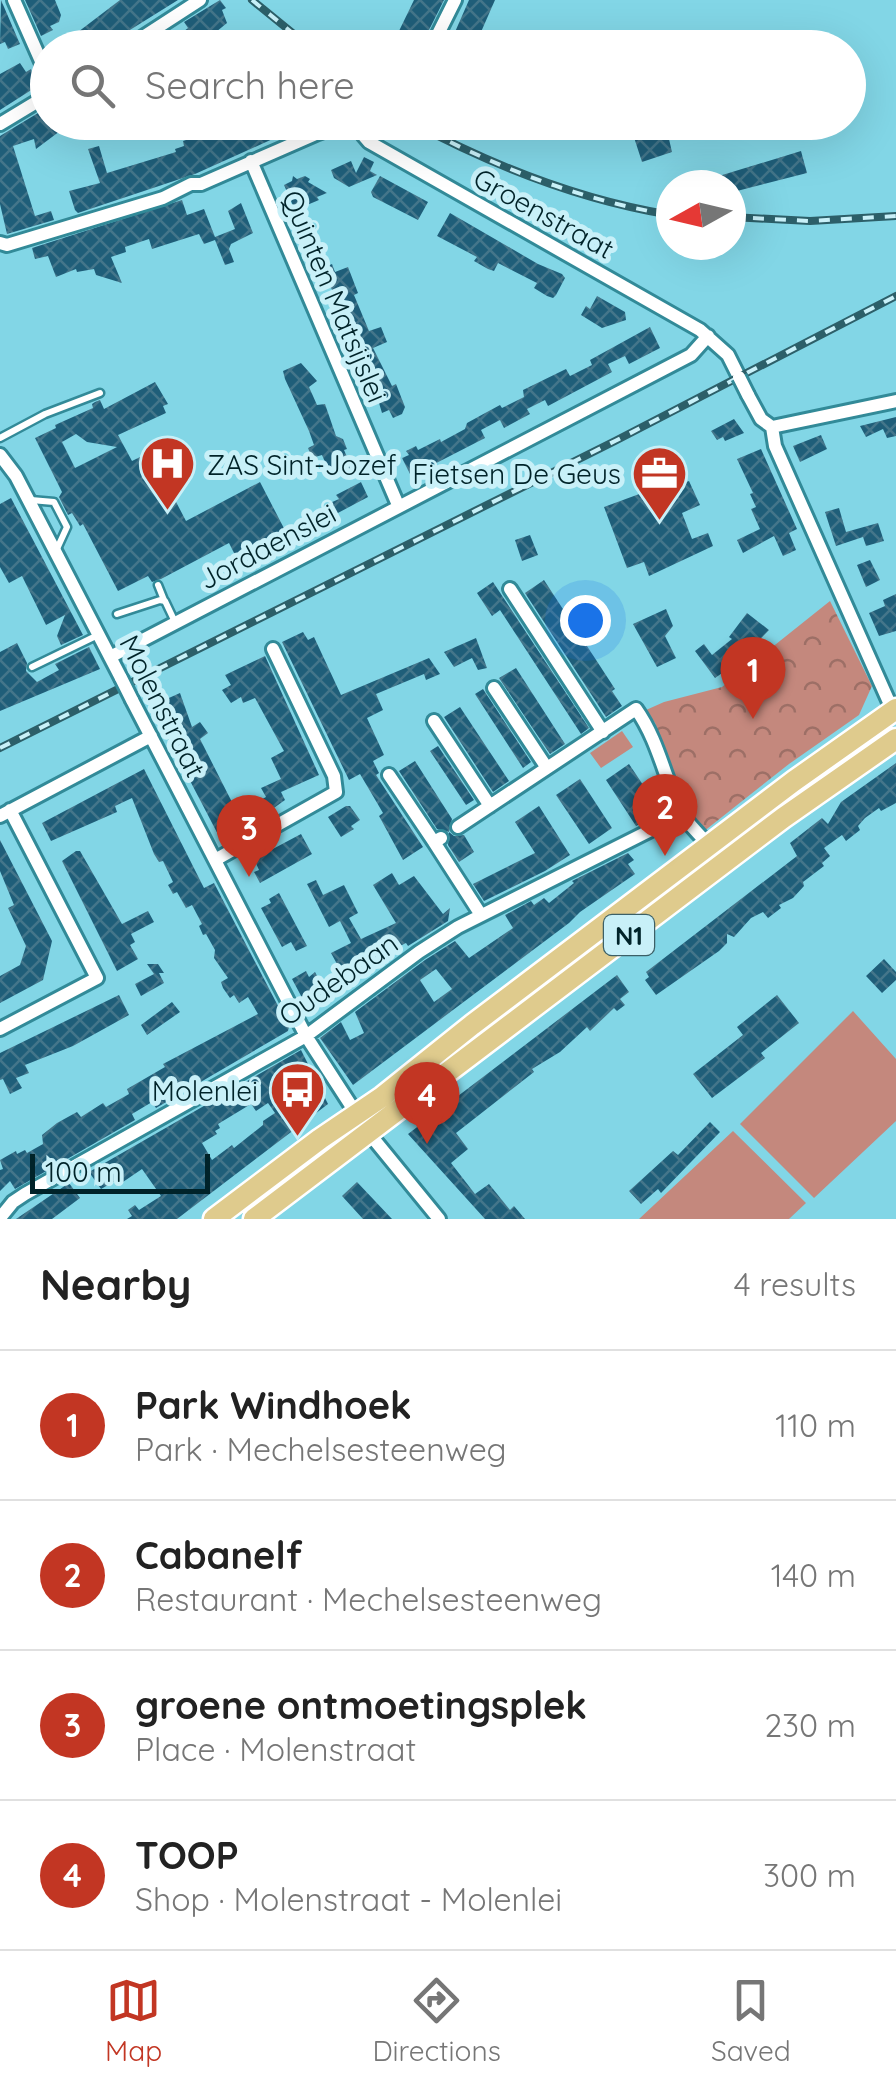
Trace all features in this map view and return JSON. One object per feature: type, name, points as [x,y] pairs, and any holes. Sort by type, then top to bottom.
[{"type":"main road","name":"N1","points":[[254,1219],[363,1124],[709,846],[895,710]]},
{"type":"main road","name":"N1","points":[[214,1219],[332,1130],[363,1124],[783,818],[895,743]]},
{"type":"street","points":[[14,0],[30,36]]},
{"type":"street","points":[[149,30],[200,0]]},
{"type":"street","points":[[440,30],[455,0]]},
{"type":"street","points":[[0,124],[30,106]]},
{"type":"street","points":[[0,243],[7,245],[134,208],[303,140]]},
{"type":"street","name":"Groenstraat","points":[[366,140],[708,336],[731,360],[760,419],[772,427],[774,446],[895,710]]},
{"type":"street","name":"Quinten Matsijslei","points":[[251,162],[398,505]]},
{"type":"street","name":"Jordaenslei","points":[[110,658],[691,355],[708,336]]},
{"type":"street","points":[[772,427],[896,401]]},
{"type":"street","name":"Molenstraat","points":[[0,455],[28,500],[306,1036],[363,1124],[439,1219]]},
{"type":"street","points":[[510,589],[603,732]]},
{"type":"street","points":[[215,860],[336,792],[334,776],[273,649]]},
{"type":"street","points":[[494,688],[547,768]]},
{"type":"street","points":[[458,827],[636,709],[650,728],[686,820],[709,846]]},
{"type":"street","points":[[434,722],[490,806]]},
{"type":"street","points":[[0,1029],[97,978],[5,813],[151,736]]},
{"type":"street","points":[[389,775],[438,840],[481,915]]},
{"type":"street","name":"Oudebaan","points":[[0,1218],[13,1202],[40,1185],[306,1036],[419,952],[481,915],[653,829],[686,820]]},
{"type":"lane","points":[[0,438],[45,414],[100,393]]},
{"type":"lane","points":[[28,500],[54,502],[64,519],[67,527],[55,552]]},
{"type":"lane","points":[[158,585],[176,623]]},
{"type":"lane","points":[[117,614],[165,601]]},
{"type":"lane","points":[[32,667],[98,635]]},
{"type":"lane","points":[[223,1219],[322,1144],[332,1130]]},
{"type":"green space","points":[[830,601],[872,686],[859,715],[703,832],[684,805],[655,723],[646,710],[722,687]]},
{"type":"green space","points":[[622,731],[633,747],[601,768],[590,753]]},
{"type":"green space","points":[[853,1011],[896,1059],[896,1121],[814,1198],[740,1124]]},
{"type":"green space","points":[[733,1131],[806,1203],[789,1219],[639,1219]]},
{"type":"building","points":[[1,0],[20,44],[8,49],[5,42],[0,44]]},
{"type":"building","points":[[25,0],[55,0],[61,15],[59,22],[50,26],[53,30],[38,30]]},
{"type":"building","points":[[120,0],[178,0],[130,30],[81,30]]},
{"type":"building","points":[[220,0],[226,8],[222,10],[227,23],[218,30],[186,30],[184,22]]},
{"type":"building","points":[[414,0],[444,0],[429,30],[399,30]]},
{"type":"building","points":[[469,0],[495,0],[482,30],[456,30]]},
{"type":"building","points":[[20,63],[26,72],[30,70],[30,91],[0,110],[0,74]]},
{"type":"building","points":[[30,118],[31,140],[13,146],[35,216],[51,211],[54,220],[7,234],[0,204],[0,136]]},
{"type":"building","points":[[270,140],[195,174],[78,213],[75,210],[69,191],[100,183],[88,149],[99,146],[107,173],[176,152],[184,146],[183,141]]},
{"type":"building","points":[[635,140],[669,140],[672,152],[642,162]]},
{"type":"building","points":[[801,151],[807,173],[746,189],[746,170],[739,170]]},
{"type":"building","points":[[364,157],[374,162],[370,171],[377,175],[349,187],[334,178],[331,170],[351,161],[356,173]]},
{"type":"building","points":[[293,176],[305,176],[327,193],[295,210],[284,185]]},
{"type":"building","points":[[380,176],[428,202],[418,220],[373,197],[371,192]]},
{"type":"building","points":[[182,200],[187,215],[204,209],[215,237],[235,229],[228,211],[241,203],[253,233],[231,244],[234,262],[225,265],[215,240],[204,244],[199,234],[152,249],[149,239],[125,247],[126,252],[111,257],[122,283],[96,275],[94,269],[76,269],[56,277],[48,256],[35,259],[32,248]]},
{"type":"building","points":[[450,213],[562,274],[565,278],[556,295],[547,296],[534,288],[537,283],[498,263],[494,271],[488,269],[474,261],[477,257],[437,236]]},
{"type":"building","points":[[332,264],[335,272],[348,267],[358,293],[354,295],[369,331],[381,327],[387,342],[373,348],[392,386],[396,384],[405,407],[402,414],[393,418],[389,410],[382,413],[373,383],[370,385],[351,339],[356,335],[321,269]]},
{"type":"building","points":[[597,296],[625,312],[626,320],[602,328],[581,315],[586,306],[590,309]]},
{"type":"building","points":[[650,327],[660,348],[629,364],[625,356],[608,364],[612,372],[548,406],[545,400],[527,409],[530,414],[504,428],[500,420],[481,430],[485,438],[411,476],[402,458],[409,455],[406,451],[416,446],[418,450],[440,439],[441,442],[487,412],[524,397],[523,390],[566,369],[570,376],[592,365],[590,360]]},
{"type":"building","points":[[301,363],[317,381],[309,387],[317,405],[325,404],[336,436],[343,439],[347,449],[344,450],[352,468],[331,476],[322,455],[312,458],[308,448],[314,445],[285,379],[283,371]]},
{"type":"building","name":"ZAS Sint-Jozef","points":[[155,382],[168,404],[163,406],[166,413],[118,435],[132,461],[150,452],[186,521],[260,482],[288,536],[238,561],[229,543],[161,579],[152,582],[148,576],[118,591],[83,524],[80,526],[72,513],[68,515],[59,497],[62,492],[35,438],[93,408],[95,402],[100,400],[104,409]],"holes":[[[76,434],[87,442],[117,447],[75,468],[62,442]]]},
{"type":"building","points":[[896,417],[896,436],[887,438],[883,429],[866,437],[860,426]]},
{"type":"building","points":[[734,419],[744,433],[717,440],[711,431]]},
{"type":"building","points":[[821,435],[827,449],[800,462],[793,446]]},
{"type":"building","points":[[761,449],[797,529],[789,533],[796,550],[783,556],[774,536],[743,553],[737,540],[760,529],[751,509],[756,507],[750,494],[753,493],[737,459]]},
{"type":"building","points":[[689,481],[700,505],[682,513],[692,539],[708,533],[713,546],[649,576],[644,562],[627,568],[604,507],[661,486],[663,491]]},
{"type":"building","points":[[361,482],[368,497],[336,514],[330,503],[339,499],[336,495]]},
{"type":"building","points":[[11,498],[83,635],[61,645],[57,636],[65,615],[46,625],[22,576],[9,583],[0,567],[0,504]]},
{"type":"building","points":[[839,508],[846,532],[878,523],[884,541],[866,546],[863,537],[836,546],[825,512]]},
{"type":"building","points":[[530,535],[538,555],[522,561],[515,540]]},
{"type":"building","points":[[870,560],[880,580],[866,587],[857,565]]},
{"type":"building","points":[[544,580],[615,689],[612,691],[622,706],[606,717],[525,593]]},
{"type":"building","points":[[493,582],[589,728],[581,734],[500,610],[492,616],[477,593]]},
{"type":"building","points":[[896,594],[896,631],[879,636],[869,613],[885,606],[883,600]]},
{"type":"building","points":[[666,609],[673,626],[665,636],[676,658],[657,667],[633,624]]},
{"type":"building","points":[[747,613],[769,630],[740,660],[740,667],[728,669],[715,678],[695,651],[704,644],[712,655],[732,639],[729,637]]},
{"type":"building","points":[[303,632],[308,640],[314,637],[341,695],[429,658],[440,674],[426,680],[424,674],[376,694],[383,710],[367,718],[384,755],[373,761],[379,773],[376,775],[423,847],[403,860],[379,816],[383,813],[360,774],[349,780],[282,642]]},
{"type":"building","points":[[476,638],[487,668],[478,670],[472,658],[454,667],[444,652]]},
{"type":"building","points":[[17,643],[27,663],[26,671],[37,682],[59,670],[55,664],[89,647],[100,669],[0,711],[0,652]]},
{"type":"building","points":[[265,656],[319,775],[281,792],[285,800],[271,810],[275,815],[223,844],[151,706],[180,693],[192,727],[200,722],[208,733],[200,739],[237,812],[266,797],[261,788],[281,779],[271,758],[284,751],[255,698],[243,703],[241,697],[231,703],[222,690],[231,685],[225,675]]},
{"type":"building","points":[[516,668],[565,744],[550,754],[499,678]]},
{"type":"building","points":[[483,689],[531,762],[523,768],[475,694]]},
{"type":"building","points":[[460,707],[509,781],[493,792],[444,717]]},
{"type":"building","points":[[438,746],[474,800],[466,805],[430,751]]},
{"type":"building","points":[[415,761],[452,819],[449,832],[437,829],[399,771]]},
{"type":"building","points":[[896,763],[896,803],[865,818],[858,826],[860,830],[846,841],[842,835],[824,848],[830,856],[822,863],[824,866],[803,882],[793,898],[779,905],[781,908],[768,918],[763,912],[751,918],[734,937],[727,934],[727,943],[719,951],[656,995],[645,980],[649,977],[646,972],[797,856],[790,843],[822,818],[828,824],[841,802]]},
{"type":"building","points":[[629,764],[662,813],[636,826],[606,780]]},
{"type":"building","points":[[144,769],[204,888],[214,883],[288,1031],[156,1108],[152,1102],[132,1114],[135,1120],[15,1189],[10,1181],[0,1191],[0,1160],[43,1144],[42,1135],[57,1123],[77,1112],[81,1117],[103,1103],[106,1107],[129,1094],[127,1089],[165,1067],[163,1064],[258,1014],[248,997],[239,1003],[223,988],[221,982],[228,978],[214,958],[215,950],[203,935],[192,905],[186,908],[168,885],[173,882],[163,861],[159,862],[154,854],[132,798],[115,806],[117,812],[51,841],[42,823]]},
{"type":"building","points":[[580,779],[612,828],[589,844],[556,795]]},
{"type":"building","points":[[346,806],[360,820],[341,837],[328,817]]},
{"type":"building","points":[[539,806],[570,855],[484,901],[473,884],[535,853],[515,822]]},
{"type":"building","points":[[449,832],[464,835],[474,852],[459,862],[448,845]]},
{"type":"building","points":[[301,834],[312,854],[260,883],[254,872],[259,870],[254,859]]},
{"type":"building","points":[[0,840],[52,941],[43,980],[0,1003],[0,976],[20,965],[26,946],[8,908],[14,905],[0,871]]},
{"type":"building","points":[[80,851],[122,924],[148,911],[154,922],[131,934],[135,942],[130,945],[138,959],[117,971],[62,861]]},
{"type":"building","points":[[628,853],[634,860],[628,864],[635,874],[353,1085],[320,1038],[341,1022],[350,1040],[364,1033],[355,1012],[425,960],[455,941],[469,958],[513,928],[505,915],[531,901],[534,905],[544,898],[549,903],[572,881]],"holes":[[[436,969],[452,989],[434,1002],[420,980]]]},
{"type":"building","points":[[392,873],[399,885],[414,876],[443,914],[450,908],[448,921],[408,946],[406,943],[343,975],[331,953],[351,943],[340,921],[329,927],[307,884],[316,880],[323,895],[344,885],[358,913],[349,918],[361,939],[396,923],[373,885]]},
{"type":"building","points":[[279,893],[307,946],[296,951],[291,942],[282,947],[261,908]]},
{"type":"building","points":[[884,959],[896,972],[896,980],[882,993],[866,976]]},
{"type":"building","points":[[147,964],[158,964],[164,973],[159,973],[164,983],[141,996],[135,984],[154,974]]},
{"type":"building","points":[[306,971],[309,977],[315,972],[330,1001],[319,1007],[316,1002],[307,1007],[292,979]]},
{"type":"building","points":[[617,975],[629,992],[620,999],[625,1005],[617,1011],[614,1008],[590,1031],[587,1027],[456,1133],[468,1149],[451,1163],[475,1194],[489,1184],[510,1210],[514,1206],[525,1219],[485,1219],[408,1134]]},
{"type":"building","points":[[119,995],[129,1015],[73,1046],[25,1065],[29,1073],[16,1078],[22,1088],[10,1094],[3,1079],[0,1080],[0,1053]]},
{"type":"building","points":[[777,995],[799,1023],[761,1053],[765,1058],[712,1098],[693,1074],[743,1035],[737,1027]]},
{"type":"building","points":[[172,1002],[180,1012],[147,1035],[141,1025]]},
{"type":"building","points":[[301,1050],[328,1104],[177,1219],[127,1219],[132,1216],[128,1210],[135,1205],[139,1210],[161,1196],[142,1169],[120,1184],[117,1180],[101,1189],[89,1172]],"holes":[[[268,1103],[275,1113],[234,1148],[232,1145],[212,1160],[202,1143],[217,1134],[218,1124],[251,1104],[256,1111]]]},
{"type":"building","points":[[710,1122],[720,1132],[661,1193],[658,1189],[641,1204],[629,1191],[673,1151],[678,1155]]},
{"type":"building","points":[[357,1182],[392,1219],[363,1219],[342,1196]]},
{"type":"building","points":[[69,1183],[80,1198],[52,1219],[16,1219]]},
{"type":"railway","points":[[252,0],[289,30]]},
{"type":"railway","points":[[447,140],[570,191],[656,212]]},
{"type":"railway","points":[[746,218],[810,221],[896,216]]},
{"type":"railway","points":[[0,748],[896,296]]},
{"type":"place","name":"ZAS Sint-Jozef","points":[[168,513]]},
{"type":"place","name":"Fietsen De Geus","points":[[660,522]]},
{"type":"place","name":"Park Windhoek","points":[[753,719]]},
{"type":"place","name":"Cabanelf","points":[[665,856]]},
{"type":"place","name":"groene ontmoetingsplek","points":[[249,877]]},
{"type":"place","name":"Molenlei","points":[[297,1139]]},
{"type":"place","name":"TOOP","points":[[427,1144]]}]
